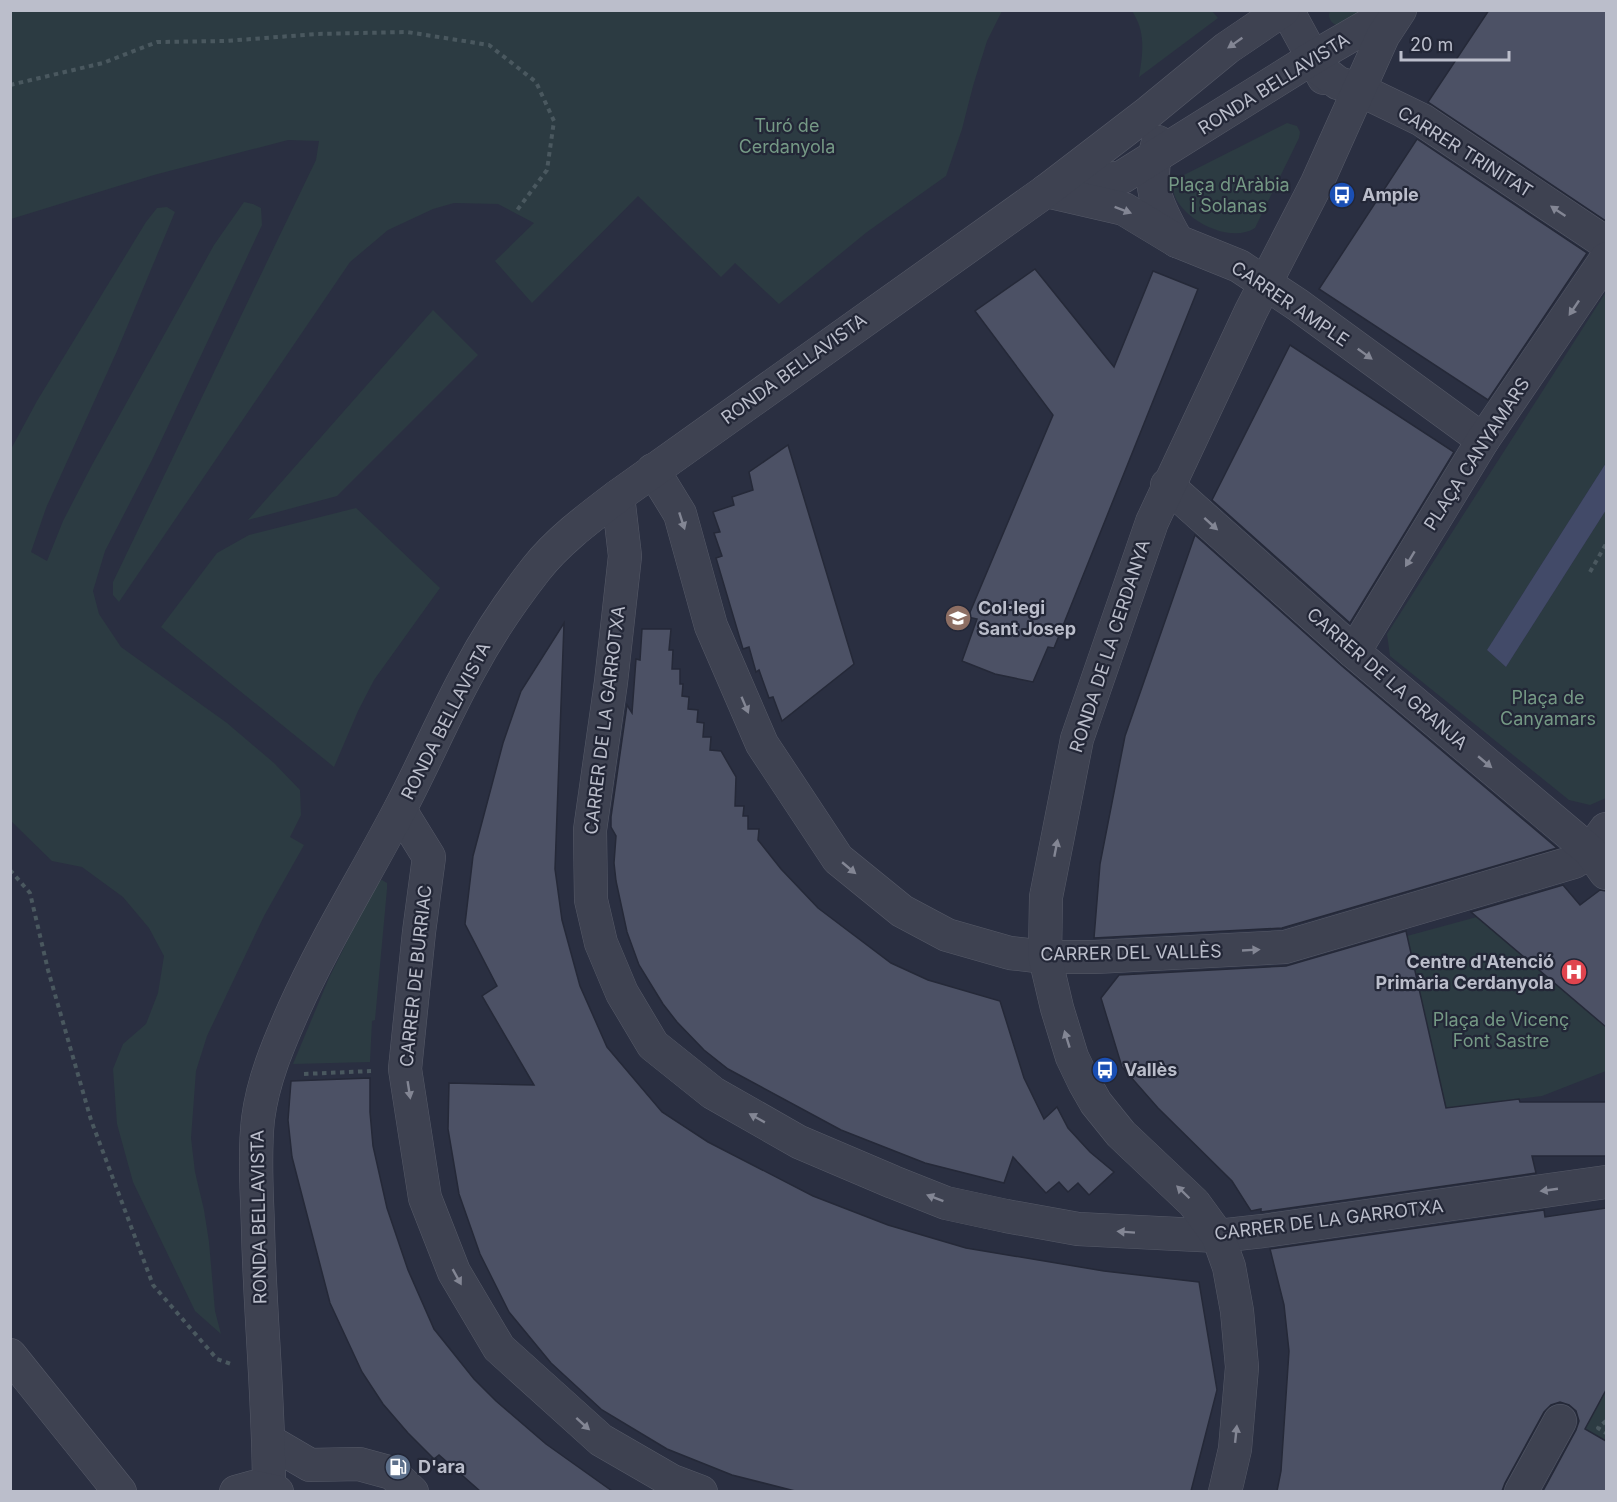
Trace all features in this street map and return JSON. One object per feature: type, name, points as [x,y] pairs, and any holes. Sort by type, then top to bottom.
[{"type":"street","points":[[1285,10],[1317,63],[1335,105],[1338,137]]},
{"type":"street","name":"RONDA BELLAVISTA","points":[[273,1490],[260,1311],[255,1154],[259,1117],[275,1053],[307,981],[338,920],[400,810],[468,671],[498,623],[538,567],[576,529],[618,496],[1046,191],[1227,48],[1285,10]]},
{"type":"street","name":"RONDA BELLAVISTA","points":[[1046,191],[1122,177],[1317,63],[1395,10]]},
{"type":"street","name":"RONDA DE LA CERDANYA","points":[[1225,1491],[1235,1449],[1242,1366],[1237,1311],[1229,1267],[1218,1236],[1194,1203],[1121,1134],[1096,1103],[1072,1057],[1045,957],[1046,897],[1077,739],[1152,522],[1167,485],[1251,311],[1338,137],[1383,36],[1400,10]]},
{"type":"street","name":"CARRER TRINITAT","points":[[1317,63],[1338,83],[1360,90],[1422,120],[1606,243]]},
{"type":"street","name":"RONDA BELLAVISTA","points":[[1154,159],[1169,114],[1202,70]]},
{"type":"street","points":[[1154,159],[1154,190],[1158,208],[1177,240]]},
{"type":"street","name":"CARRER AMPLE","points":[[1046,191],[1124,209],[1177,240],[1239,266],[1267,283],[1483,440]]},
{"type":"street","name":"PLAÇA CANYAMARS","points":[[1354,652],[1483,440],[1606,259]]},
{"type":"street","name":"CARRER DEL VALLÈS","points":[[653,470],[680,514],[711,626],[762,744],[838,859],[902,912],[947,935],[1010,953],[1045,957],[1285,947],[1574,862],[1601,851]]},
{"type":"street","name":"CARRER DE LA GRANJA","points":[[1167,485],[1354,652],[1601,851]]},
{"type":"street","name":"CARRER DE LA GARROTXA","points":[[618,496],[626,556],[590,830],[591,900],[601,943],[622,993],[653,1045],[713,1093],[799,1142],[946,1203],[1078,1229],[1218,1236],[1263,1232],[1606,1182]]},
{"type":"street","name":"CARRER DE BURRIAC","points":[[400,810],[429,857],[405,1069],[425,1198],[454,1272],[499,1348],[601,1440],[672,1481],[701,1491]]},
{"type":"street","points":[[10,1355],[120,1491]]},
{"type":"street","points":[[1521,1491],[1560,1421]]},
{"type":"street","points":[[269,1441],[310,1465],[359,1464],[392,1473],[412,1491]]},
{"type":"street","points":[[236,1491],[254,1487],[273,1490],[359,1464]]},
{"type":"path","points":[[10,85],[103,63],[157,42],[407,32],[489,45],[536,82],[554,121],[547,170],[515,213]]},
{"type":"path","points":[[1590,572],[1606,544]]},
{"type":"path","points":[[10,870],[30,893],[48,970],[90,1120],[153,1285],[217,1359],[234,1366]]},
{"type":"path","points":[[303,1074],[405,1069]]},
{"type":"path","points":[[1606,1421],[1598,1428],[1606,1433]]},
{"type":"green space","name":"Turó de Cerdanyola","points":[[11,10],[1002,11],[987,41],[946,176],[867,232],[779,304],[735,263],[721,277],[638,196],[532,303],[495,261],[534,223],[498,204],[454,203],[433,209],[388,230],[350,262],[119,602],[113,595],[113,582],[316,160],[319,141],[288,140],[154,175],[11,219]]},
{"type":"green space","points":[[1132,11],[1212,11],[1218,18],[1139,77],[1141,35],[1140,27]]},
{"type":"green space","points":[[1330,11],[1369,11],[1340,27],[1331,21]]},
{"type":"green space","name":"Plaça d'Aràbia i Solanas","points":[[1287,123],[1297,126],[1300,132],[1299,138],[1255,228],[1241,233],[1225,232],[1194,219],[1182,208],[1175,197],[1174,186],[1180,177]]},
{"type":"green space","points":[[244,202],[261,208],[262,225],[152,460],[105,551],[93,591],[99,614],[121,647],[227,723],[274,763],[300,790],[301,815],[290,837],[304,845],[264,916],[207,1036],[196,1071],[191,1138],[195,1172],[209,1242],[215,1311],[221,1334],[195,1311],[133,1182],[117,1124],[113,1069],[123,1044],[146,1024],[158,993],[164,956],[149,928],[123,897],[82,867],[52,861],[11,821],[10,451],[37,401],[146,222],[157,208],[167,207],[175,212],[117,351],[46,508],[31,552],[47,561],[63,521],[92,465],[214,245]]},
{"type":"green space","name":"Plaça de Canyamars","points":[[1606,292],[1606,463],[1487,650],[1506,667],[1606,510],[1606,798],[1590,805],[1569,800],[1390,656],[1387,634]]},
{"type":"green space","points":[[433,310],[478,355],[337,496],[248,520]]},
{"type":"green space","points":[[356,508],[440,588],[374,680],[334,767],[161,627],[217,553],[249,535]]},
{"type":"green space","points":[[382,880],[387,883],[387,889],[375,1020],[372,1021],[370,1062],[293,1064],[329,978],[372,891]]},
{"type":"green space","name":"Plaça de Vicenç Font Sastre","points":[[1477,917],[1606,1027],[1606,1071],[1542,1096],[1446,1108],[1407,936]]},
{"type":"green space","points":[[1606,1390],[1606,1441],[1584,1428]]},
{"type":"water","points":[[1606,463],[1606,510],[1506,667],[1487,650]]},
{"type":"building","points":[[1489,10],[1606,10],[1606,221],[1428,102]]},
{"type":"building","points":[[1417,139],[1587,253],[1488,400],[1319,289]]},
{"type":"building","points":[[1035,269],[1114,367],[1153,271],[1198,289],[1054,648],[1048,647],[1033,682],[995,674],[962,661],[977,619],[968,617],[1053,415],[975,311]]},
{"type":"building","points":[[1290,345],[1454,452],[1350,623],[1212,500]]},
{"type":"building","points":[[788,445],[854,664],[782,721],[773,697],[769,698],[759,670],[756,672],[749,647],[743,649],[716,558],[722,556],[714,533],[720,532],[713,512],[734,505],[732,497],[753,490],[749,472]]},
{"type":"building","points":[[1195,535],[1342,666],[1557,848],[1282,928],[1094,938],[1100,864],[1125,736]]},
{"type":"building","points":[[564,623],[555,869],[562,920],[580,986],[607,1047],[662,1112],[708,1142],[813,1196],[888,1225],[966,1248],[1104,1271],[1199,1282],[1217,1390],[1191,1491],[795,1491],[732,1475],[667,1449],[602,1410],[551,1363],[509,1312],[480,1254],[459,1194],[448,1129],[449,1083],[534,1085],[482,996],[497,986],[465,924],[473,856],[503,743],[521,691]]},
{"type":"building","points":[[642,629],[671,629],[669,650],[673,650],[672,669],[680,669],[680,684],[683,684],[682,696],[689,697],[688,709],[698,710],[697,722],[704,723],[703,737],[711,737],[710,750],[721,751],[736,777],[735,806],[744,806],[743,816],[748,816],[748,829],[759,829],[758,840],[781,869],[818,908],[891,963],[928,980],[1000,1001],[1024,1078],[1044,1119],[1057,1107],[1068,1128],[1090,1152],[1114,1172],[1089,1195],[1078,1183],[1068,1192],[1059,1182],[1046,1193],[1013,1157],[1004,1183],[925,1163],[841,1130],[728,1069],[704,1050],[677,1022],[639,965],[627,932],[614,863],[616,836],[611,827],[611,817],[627,705],[632,713],[636,659],[640,660]]},
{"type":"building","name":"Centre d'Atenció Primària Cerdanyola","points":[[1563,885],[1580,905],[1600,890],[1606,891],[1606,1027],[1471,912]]},
{"type":"building","points":[[1406,931],[1446,1108],[1519,1099],[1520,1102],[1606,1102],[1606,1156],[1532,1156],[1536,1173],[1261,1212],[1261,1209],[1251,1211],[1232,1181],[1158,1108],[1122,1067],[1101,998],[1119,975],[1286,966]]},
{"type":"building","points":[[370,1078],[373,1146],[387,1208],[408,1270],[434,1329],[474,1379],[496,1401],[546,1444],[612,1491],[480,1491],[439,1455],[434,1459],[408,1433],[383,1404],[362,1372],[330,1303],[292,1157],[288,1120],[291,1081]]},
{"type":"building","points":[[1606,1208],[1606,1390],[1585,1429],[1606,1441],[1606,1491],[1543,1491],[1579,1421],[1576,1411],[1560,1402],[1551,1405],[1544,1412],[1502,1491],[1277,1491],[1281,1471],[1289,1351],[1284,1305],[1270,1249],[1544,1210],[1545,1217]]},
{"type":"place","name":"Ample","points":[[1342,195]]},
{"type":"place","name":"Col·legi Sant Josep","points":[[958,618]]},
{"type":"place","name":"Centre d'Atenció Primària Cerdanyola","points":[[1574,972]]},
{"type":"place","name":"Vallès","points":[[1105,1070]]},
{"type":"place","name":"D'ara","points":[[398,1467]]}]
